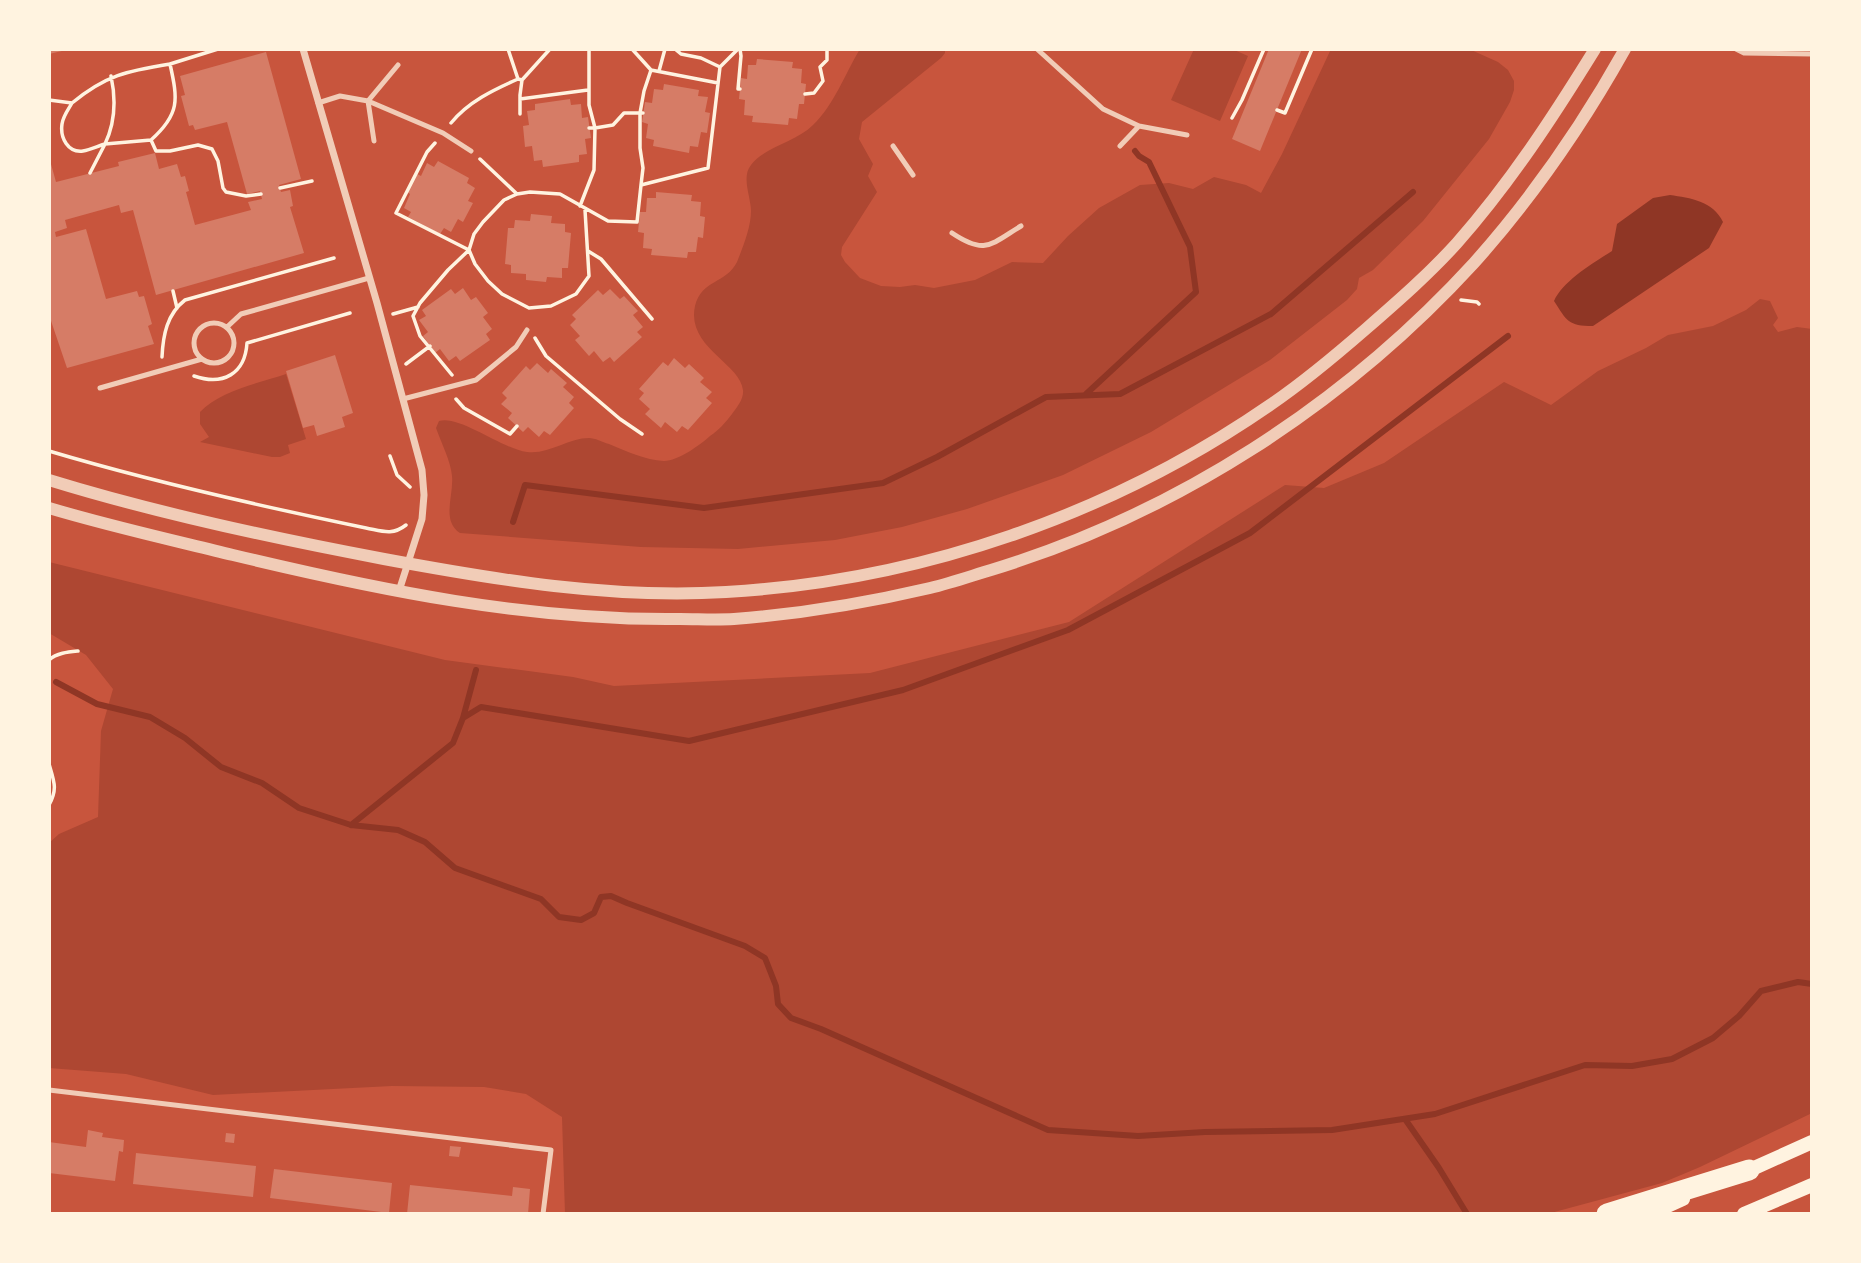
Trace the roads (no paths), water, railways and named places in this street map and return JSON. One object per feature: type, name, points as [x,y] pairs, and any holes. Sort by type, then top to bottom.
[{"type":"highway","points":[[1607,1214],[1749,1170]]},
{"type":"main road","points":[[1650,1214],[1812,1142]]},
{"type":"main road","points":[[1744,1214],[1812,1185]]},
{"type":"street","points":[[303,49],[422,470],[422,519],[400,591]]},
{"type":"street","points":[[49,480],[204,521],[316,546],[524,583],[629,593],[726,592],[836,580],[919,564],[1021,532],[1106,498],[1192,455],[1270,405],[1334,356],[1397,302],[1454,246],[1509,180],[1557,111],[1595,49]]},
{"type":"street","points":[[49,508],[308,573],[522,611],[628,620],[732,619],[839,606],[933,588],[1031,558],[1119,522],[1206,478],[1287,426],[1352,377],[1415,323],[1474,262],[1529,197],[1579,125],[1625,49]]},
{"type":"lane","points":[[1037,49],[1103,109],[1139,127],[1187,135]]},
{"type":"lane","points":[[1736,49],[1744,53],[1812,54]]},
{"type":"lane","points":[[374,141],[368,101],[398,65]]},
{"type":"lane","points":[[318,103],[340,96],[368,101],[443,133],[471,150]]},
{"type":"lane","points":[[1120,146],[1139,127]]},
{"type":"lane","points":[[893,146],[913,175]]},
{"type":"lane","points":[[951,233],[970,245],[988,246],[1021,226]]},
{"type":"lane","points":[[227,327],[241,314],[369,278]]},
{"type":"lane","points":[[212,323],[227,327],[234,340],[230,355],[217,363],[202,359],[194,345],[198,330],[212,323]]},
{"type":"lane","points":[[403,399],[476,380],[516,347],[527,330]]},
{"type":"lane","points":[[100,387],[202,359]]},
{"type":"lane","points":[[49,1090],[551,1150],[543,1214]]},
{"type":"waterway","points":[[1085,395],[1196,292],[1190,247],[1149,162],[1135,151]]},
{"type":"waterway","points":[[513,522],[525,485],[704,508],[883,483],[937,457],[1046,397],[1120,394],[1271,314],[1413,192]]},
{"type":"waterway","points":[[351,825],[453,743],[463,718],[481,707],[689,741],[903,690],[1068,630],[1250,533],[1508,336]]},
{"type":"waterway","points":[[463,718],[476,670]]},
{"type":"waterway","points":[[56,682],[97,704],[150,717],[185,738],[221,767],[262,783],[299,808],[351,825],[398,830],[425,842],[455,868],[541,899],[559,917],[581,920],[594,913],[601,897],[611,896],[745,946],[765,958],[776,986],[778,1004],[791,1018],[1048,1130],[1138,1136],[1332,1130],[1435,1114],[1585,1065],[1632,1066],[1672,1059],[1713,1038],[1739,1016],[1761,991],[1798,982],[1812,984]]},
{"type":"waterway","points":[[1405,1119],[1467,1214]]}]
